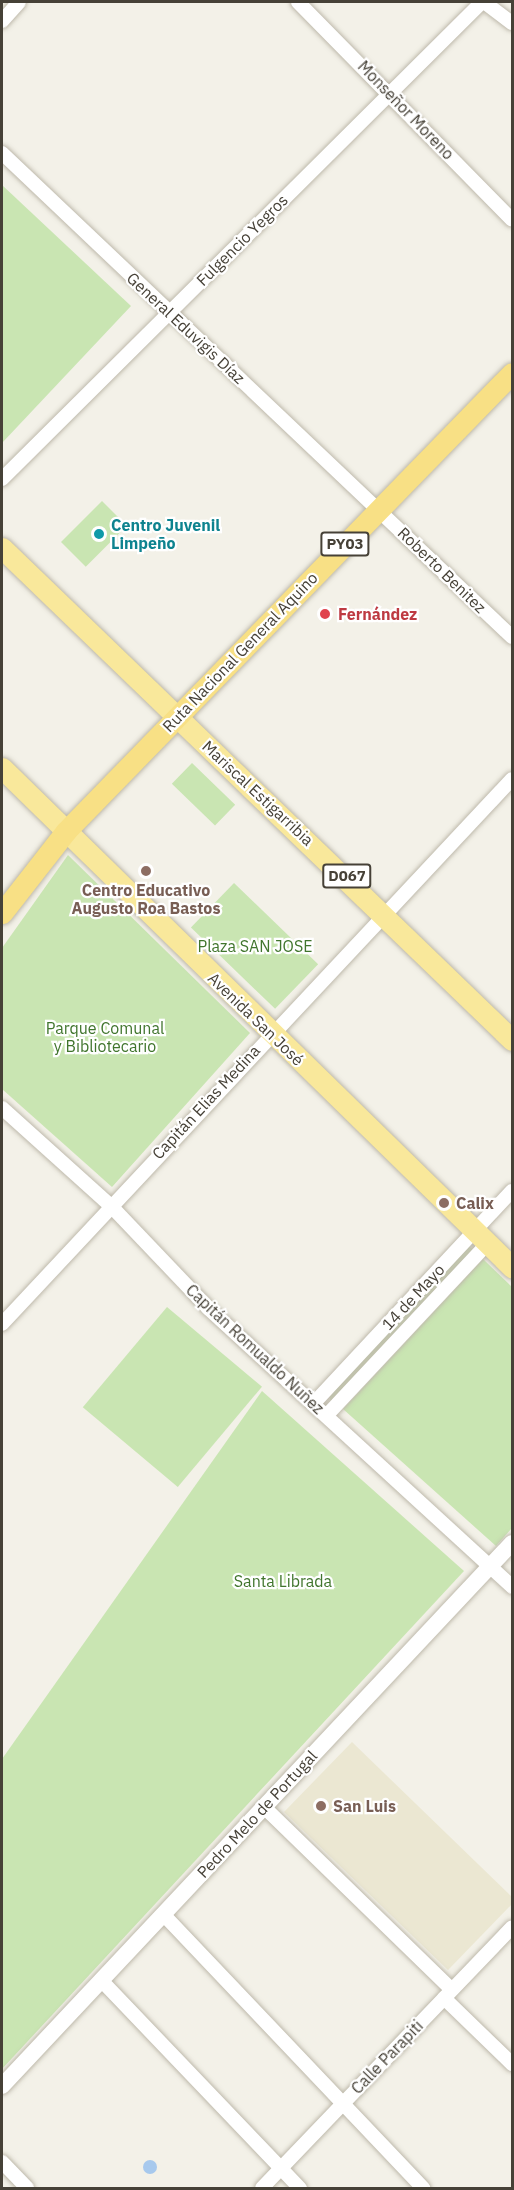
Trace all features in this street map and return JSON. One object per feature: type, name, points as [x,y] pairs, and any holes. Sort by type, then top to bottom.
[{"type":"highway","name":"Ruta Nacional General Aquino","points":[[2,913],[66,831],[375,506],[513,373]]},
{"type":"main road","name":"Mariscal Estigarribia","points":[[2,548],[387,914],[513,1040]]},
{"type":"main road","name":"Avenida San José","points":[[2,768],[270,1033],[513,1267]]},
{"type":"street","points":[[2,21],[19,2]]},
{"type":"street","name":"Monseñor Moreno","points":[[297,2],[390,93],[513,220]]},
{"type":"street","points":[[483,2],[513,23]]},
{"type":"street","name":"Fulgencio Yegros","points":[[2,479],[483,2]]},
{"type":"street","name":"General Eduvigis Díaz","points":[[2,153],[375,506]]},
{"type":"street","name":"Roberto Benitez","points":[[375,506],[513,637]]},
{"type":"street","name":"Capitán Elias Medina","points":[[2,1324],[270,1033],[387,914],[513,779]]},
{"type":"street","name":"Capitán Romualdo Nuñez","points":[[2,1108],[111,1206],[208,1308],[513,1587]]},
{"type":"street","name":"14 de Mayo","points":[[327,1415],[481,1237],[513,1191]]},
{"type":"street","name":"14 de Mayo","points":[[314,1403],[481,1237]]},
{"type":"street","name":"Pedro Melo de Portugal","points":[[2,2086],[513,1543]]},
{"type":"street","points":[[264,1807],[448,1994],[513,2064]]},
{"type":"street","points":[[163,1914],[423,2188]]},
{"type":"street","name":"Calle Parapiti","points":[[262,2188],[513,1926]]},
{"type":"street","points":[[101,1980],[300,2188]]},
{"type":"street","points":[[2,2162],[27,2188]]},
{"type":"shaded area","points":[[352,1742],[512,1897],[512,1904],[448,1970],[284,1812]]},
{"type":"green space","points":[[2,185],[131,306],[2,443]]},
{"type":"green space","points":[[102,501],[127,526],[86,567],[61,542]]},
{"type":"green space","points":[[192,763],[235,805],[215,826],[172,784]]},
{"type":"green space","name":"Parque Comunal y Bibliotecario","points":[[68,855],[250,1033],[112,1187],[2,1089],[2,948]]},
{"type":"green space","name":"Plaza SAN JOSE","points":[[234,883],[318,964],[275,1009],[191,928]]},
{"type":"green space","points":[[468,1246],[473,1249],[331,1401],[329,1396]]},
{"type":"green space","points":[[483,1259],[512,1287],[512,1528],[496,1546],[343,1409]]},
{"type":"green space","points":[[167,1307],[262,1387],[178,1487],[83,1407]]},
{"type":"green space","name":"Santa Librada","points":[[262,1391],[464,1571],[2,2069],[2,1759]]},
{"type":"water","points":[[147,2160],[153,2160],[157,2167],[153,2174],[147,2174],[143,2170],[143,2164]]},
{"type":"place","name":"Centro Juvenil Limpeño","points":[[99,534]]},
{"type":"place","name":"Fernández","points":[[325,614]]},
{"type":"place","name":"Centro Educativo Augusto Roa Bastos","points":[[146,871]]},
{"type":"place","name":"Calix","points":[[444,1203]]},
{"type":"place","name":"San Luis","points":[[321,1806]]}]
